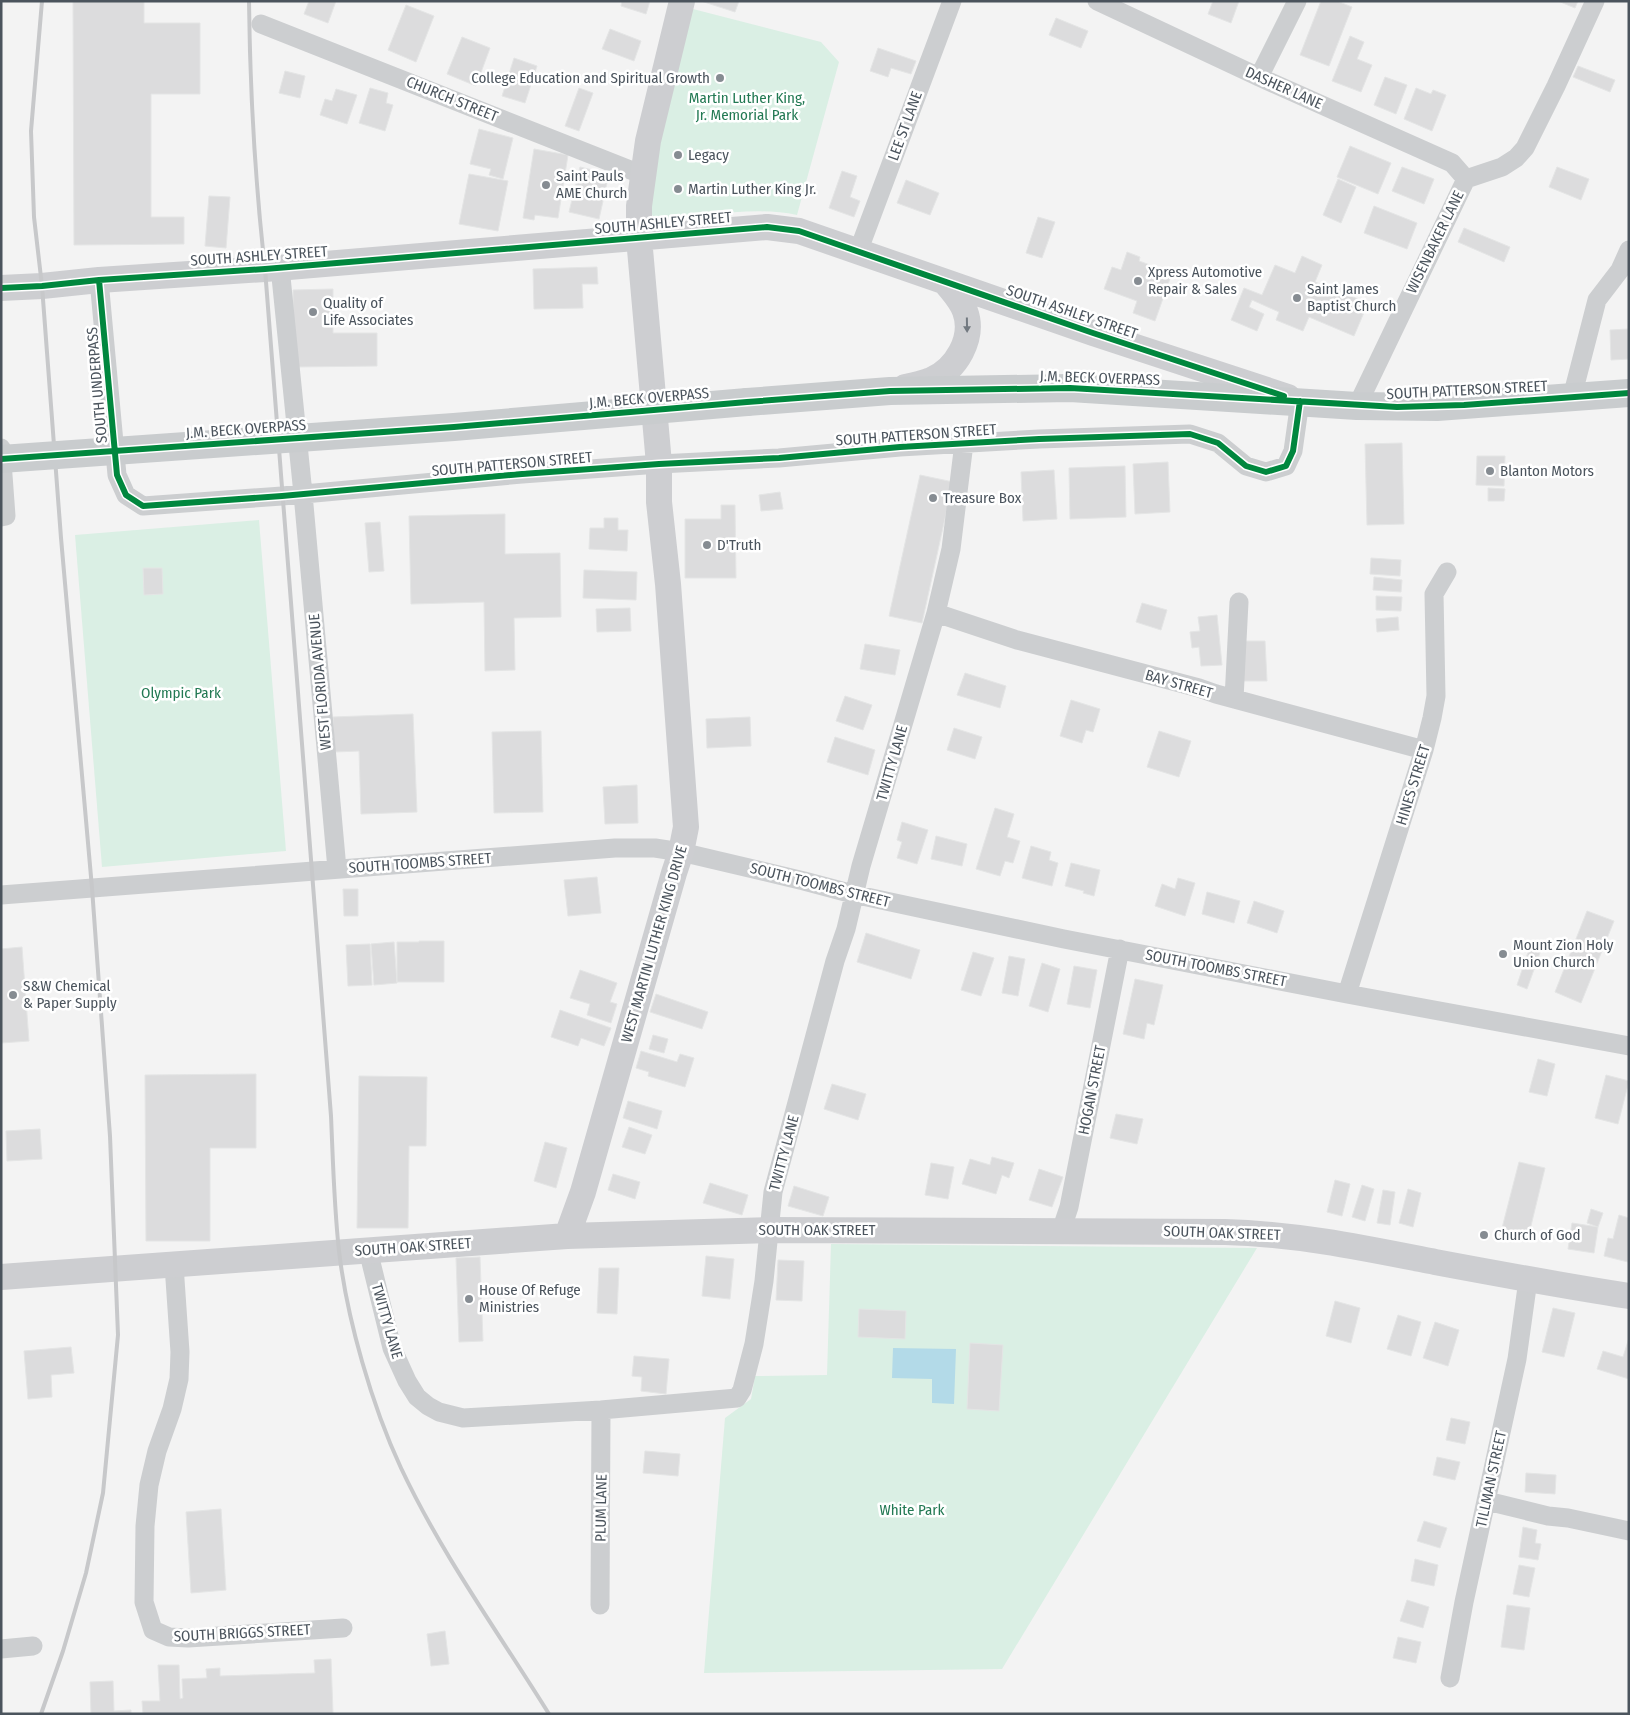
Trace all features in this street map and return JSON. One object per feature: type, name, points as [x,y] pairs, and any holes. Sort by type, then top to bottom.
[{"type":"main road","name":"J.M. BECK OVERPASS","points":[[1,459],[454,427],[890,392],[1070,388],[1300,401]]},
{"type":"main road","name":"SOUTH PATTERSON STREET","points":[[1300,401],[1357,406],[1437,407],[1629,392]]},
{"type":"street","name":"WEST MARTIN LUTHER KING DRIVE","points":[[567,1236],[583,1192],[674,873],[682,852],[686,827],[668,584],[659,502],[659,464],[639,238],[639,206],[648,141],[682,1]]},
{"type":"street","name":"LEE ST LANE","points":[[858,252],[952,1]]},
{"type":"street","name":"DASHER LANE","points":[[1097,1],[1259,77],[1452,163],[1466,179]]},
{"type":"street","points":[[1259,77],[1297,1]]},
{"type":"street","name":"WISENBAKER LANE","points":[[1357,406],[1466,179],[1502,167],[1516,158],[1525,148],[1596,1]]},
{"type":"street","name":"CHURCH STREET","points":[[261,24],[643,176]]},
{"type":"street","name":"SOUTH ASHLEY STREET","points":[[1,288],[764,227],[799,231],[946,283],[1300,401]]},
{"type":"street","points":[[1572,397],[1597,300],[1620,270],[1629,250]]},
{"type":"street","name":"WEST FLORIDA AVENUE","points":[[280,267],[303,494],[336,869]]},
{"type":"street","name":"SOUTH UNDERPASS","points":[[99,280],[117,475],[126,495],[143,506]]},
{"type":"street","points":[[890,392],[932,380],[954,364],[961,353],[968,326],[966,313],[961,302],[946,283]]},
{"type":"street","name":"SOUTH PATTERSON STREET","points":[[143,506],[303,494],[522,474],[659,464],[770,459],[900,447],[1039,438],[1190,434],[1218,443],[1246,466],[1266,472],[1286,466],[1293,451],[1300,401]]},
{"type":"street","name":"TWITTY LANE","points":[[368,1250],[392,1348],[406,1381],[417,1398],[439,1412],[464,1418],[601,1410],[737,1398],[742,1390],[754,1344],[764,1280],[773,1192],[835,961],[846,929],[853,894],[936,613],[951,549],[964,443]]},
{"type":"street","points":[[1,448],[4,516]]},
{"type":"street","name":"HINES STREET","points":[[1347,994],[1424,750],[1432,718],[1436,696],[1434,594],[1447,572]]},
{"type":"street","points":[[1234,699],[1239,602]]},
{"type":"street","name":"BAY STREET","points":[[936,613],[1017,640],[1424,750]]},
{"type":"street","name":"SOUTH TOOMBS STREET","points":[[1,895],[615,848],[655,848],[682,852],[948,915],[1347,994],[1629,1046]]},
{"type":"street","name":"HOGAN STREET","points":[[1061,1231],[1069,1207],[1120,949]]},
{"type":"street","name":"SOUTH OAK STREET","points":[[1,1276],[567,1236],[770,1230],[1225,1232],[1287,1235],[1328,1241],[1528,1280],[1629,1296]]},
{"type":"street","name":"SOUTH BRIGGS STREET","points":[[174,1265],[180,1352],[179,1379],[172,1409],[156,1451],[145,1526],[144,1602],[153,1630],[169,1638],[188,1638],[343,1628]]},
{"type":"street","name":"TILLMAN STREET","points":[[1450,1678],[1494,1459],[1517,1359],[1528,1280]]},
{"type":"street","name":"PLUM LANE","points":[[600,1605],[601,1410]]},
{"type":"street","points":[[1487,1501],[1548,1516],[1568,1518],[1629,1531]]},
{"type":"street","points":[[1,1649],[33,1646]]},
{"type":"green space","name":"Martin Luther King, Jr. Memorial Park","points":[[689,8],[821,42],[839,62],[797,215],[764,211],[657,219],[652,215],[649,205],[656,154]]},
{"type":"green space","name":"Olympic Park","points":[[259,520],[286,851],[102,867],[75,535]]},
{"type":"green space","name":"White Park","points":[[831,1244],[1257,1248],[1002,1669],[704,1673],[725,1418],[751,1399],[755,1376],[827,1375]]},
{"type":"water","points":[[893,1348],[956,1349],[954,1404],[932,1403],[932,1379],[892,1378]]},
{"type":"building","points":[[73,1],[144,1],[144,23],[200,23],[200,94],[151,94],[151,217],[184,217],[184,244],[74,245]]},
{"type":"building","points":[[309,1],[336,1],[328,23],[304,14]]},
{"type":"building","points":[[622,1],[650,1],[646,14],[621,6]]},
{"type":"building","points":[[701,1],[739,1],[735,12]]},
{"type":"building","points":[[1213,1],[1239,1],[1231,23],[1208,14]]},
{"type":"building","points":[[1321,1],[1337,1],[1352,7],[1329,66],[1300,55]]},
{"type":"building","points":[[1558,1],[1578,1],[1575,8]]},
{"type":"building","points":[[406,5],[434,16],[416,62],[388,50]]},
{"type":"building","points":[[1056,18],[1088,31],[1081,48],[1049,35]]},
{"type":"building","points":[[610,29],[641,41],[634,61],[602,49]]},
{"type":"building","points":[[1350,36],[1364,42],[1357,59],[1372,65],[1361,92],[1332,81]]},
{"type":"building","points":[[462,37],[490,48],[476,86],[447,74]]},
{"type":"building","points":[[878,48],[916,61],[911,74],[891,68],[888,77],[870,71]]},
{"type":"building","points":[[514,58],[537,66],[525,103],[502,96]]},
{"type":"building","points":[[1578,66],[1615,80],[1610,92],[1573,77]]},
{"type":"building","points":[[285,71],[305,76],[300,98],[279,93]]},
{"type":"building","points":[[1385,77],[1407,85],[1396,114],[1374,105]]},
{"type":"building","points":[[370,88],[388,93],[386,103],[393,105],[385,131],[359,123]]},
{"type":"building","points":[[579,88],[593,93],[579,131],[565,126]]},
{"type":"building","points":[[1416,88],[1431,94],[1433,90],[1446,95],[1432,131],[1404,119]]},
{"type":"building","points":[[336,89],[357,95],[347,124],[320,115],[325,99],[332,101]]},
{"type":"building","points":[[479,129],[513,138],[503,179],[489,175],[491,169],[470,164]]},
{"type":"building","points":[[1350,146],[1391,163],[1378,194],[1337,177]]},
{"type":"building","name":"Saint Pauls AME Church","points":[[534,149],[568,155],[558,218],[535,215],[534,220],[523,218]]},
{"type":"building","points":[[580,167],[609,174],[599,219],[569,212]]},
{"type":"building","points":[[1402,167],[1434,179],[1424,204],[1392,191]]},
{"type":"building","points":[[1557,167],[1589,179],[1581,200],[1549,187]]},
{"type":"building","points":[[842,171],[857,176],[850,197],[860,201],[854,217],[829,208]]},
{"type":"building","points":[[469,174],[508,181],[498,231],[459,224]]},
{"type":"building","points":[[1338,179],[1356,187],[1341,223],[1323,215]]},
{"type":"building","points":[[906,180],[939,193],[930,215],[897,203]]},
{"type":"building","points":[[209,196],[230,197],[226,248],[205,246]]},
{"type":"building","points":[[1374,206],[1417,223],[1407,249],[1364,233]]},
{"type":"building","points":[[1038,217],[1055,222],[1042,258],[1026,253]]},
{"type":"building","points":[[1464,228],[1510,247],[1504,262],[1458,242]]},
{"type":"building","name":"Xpress Automotive Repair & Sales","points":[[1127,252],[1140,257],[1139,261],[1172,273],[1155,321],[1133,313],[1137,301],[1104,289],[1112,267],[1121,270]]},
{"type":"building","name":"Saint James Baptist Church","points":[[1302,256],[1322,265],[1315,282],[1368,303],[1354,336],[1309,317],[1303,331],[1276,320],[1279,312],[1252,300],[1249,307],[1264,314],[1257,331],[1231,320],[1244,288],[1262,295],[1275,265],[1295,273]]},
{"type":"building","points":[[597,267],[598,284],[582,284],[583,308],[534,309],[533,269]]},
{"type":"building","name":"Quality of Life Associates","points":[[333,289],[333,333],[377,333],[377,366],[293,367],[293,290]]},
{"type":"building","points":[[1629,329],[1629,359],[1611,360],[1610,330]]},
{"type":"building","points":[[1402,443],[1404,524],[1367,525],[1365,444]]},
{"type":"building","name":"Blanton Motors","points":[[1477,456],[1505,456],[1504,486],[1476,485]]},
{"type":"building","points":[[1168,462],[1170,512],[1135,514],[1133,464]]},
{"type":"building","points":[[1125,466],[1126,517],[1070,519],[1069,468]]},
{"type":"building","points":[[1054,470],[1057,519],[1023,521],[1021,472]]},
{"type":"building","points":[[920,475],[953,482],[922,623],[889,616]]},
{"type":"building","points":[[1488,488],[1505,489],[1504,501],[1488,501]]},
{"type":"building","points":[[780,492],[783,509],[761,511],[759,495]]},
{"type":"building","points":[[721,505],[735,505],[736,578],[685,578],[685,519],[721,519]]},
{"type":"building","points":[[505,514],[505,554],[560,553],[561,617],[514,618],[515,670],[485,671],[484,602],[411,604],[409,516]]},
{"type":"building","points":[[604,518],[618,518],[618,530],[628,530],[627,551],[589,549],[590,528],[604,528]]},
{"type":"building","points":[[380,522],[384,571],[369,572],[365,523]]},
{"type":"building","points":[[1371,558],[1401,560],[1400,576],[1370,574]]},
{"type":"building","points":[[143,568],[162,568],[163,594],[144,595]]},
{"type":"building","points":[[584,570],[637,572],[636,600],[583,598]]},
{"type":"building","points":[[1374,577],[1402,580],[1401,592],[1373,590]]},
{"type":"building","points":[[1376,596],[1402,597],[1401,611],[1376,610]]},
{"type":"building","points":[[1142,603],[1167,610],[1161,630],[1136,622]]},
{"type":"building","points":[[630,608],[631,631],[597,632],[596,609]]},
{"type":"building","points":[[1217,615],[1222,665],[1201,666],[1199,647],[1192,648],[1190,632],[1200,631],[1198,617]]},
{"type":"building","points":[[1398,617],[1399,630],[1377,632],[1376,619]]},
{"type":"building","points":[[1242,641],[1265,641],[1267,681],[1243,681]]},
{"type":"building","points":[[865,644],[900,650],[895,675],[860,669]]},
{"type":"building","points":[[965,673],[1006,686],[1000,708],[957,695]]},
{"type":"building","points":[[845,696],[872,705],[863,730],[836,721]]},
{"type":"building","points":[[1071,700],[1100,709],[1093,732],[1086,730],[1082,743],[1060,736]]},
{"type":"building","points":[[413,714],[417,812],[361,814],[359,751],[334,752],[333,717]]},
{"type":"building","points":[[750,717],[751,746],[707,748],[706,719]]},
{"type":"building","points":[[954,728],[982,737],[975,759],[947,750]]},
{"type":"building","points":[[541,731],[543,812],[494,813],[492,732]]},
{"type":"building","points":[[1159,731],[1191,741],[1179,777],[1147,767]]},
{"type":"building","points":[[835,737],[875,750],[868,775],[827,762]]},
{"type":"building","points":[[637,785],[638,823],[605,824],[603,787]]},
{"type":"building","points":[[995,808],[1014,814],[1007,837],[1020,841],[1013,863],[1005,861],[1000,876],[976,869]]},
{"type":"building","points":[[902,822],[928,830],[917,864],[897,858],[902,842],[897,840]]},
{"type":"building","points":[[936,836],[967,844],[962,866],[931,859]]},
{"type":"building","points":[[1031,846],[1051,852],[1049,860],[1058,863],[1052,886],[1022,878]]},
{"type":"building","points":[[1071,863],[1100,870],[1094,896],[1065,886]]},
{"type":"building","points":[[597,877],[601,913],[568,916],[564,880]]},
{"type":"building","points":[[1178,878],[1195,883],[1185,916],[1155,906],[1162,884],[1175,889]]},
{"type":"building","points":[[343,889],[358,889],[358,916],[344,916]]},
{"type":"building","points":[[1207,892],[1240,901],[1234,923],[1202,914]]},
{"type":"building","points":[[1254,901],[1284,911],[1277,933],[1247,923]]},
{"type":"building","points":[[1587,911],[1614,921],[1581,1003],[1555,992]]},
{"type":"building","points":[[866,933],[920,950],[911,979],[857,962]]},
{"type":"building","points":[[444,941],[444,982],[397,982],[397,942]]},
{"type":"building","points":[[394,942],[397,983],[374,985],[371,944]]},
{"type":"building","points":[[370,944],[372,985],[348,986],[346,945]]},
{"type":"building","points":[[1530,946],[1541,950],[1527,989],[1517,985]]},
{"type":"building","name":"S&W Chemical & Paper Supply","points":[[22,947],[29,1041],[1,1043],[1,949]]},
{"type":"building","points":[[973,952],[994,958],[981,996],[961,990]]},
{"type":"building","points":[[1009,956],[1025,959],[1018,996],[1002,993]]},
{"type":"building","points":[[1042,963],[1060,969],[1048,1012],[1029,1006]]},
{"type":"building","points":[[1074,966],[1097,970],[1090,1008],[1067,1004]]},
{"type":"building","points":[[580,970],[617,983],[610,1002],[617,1004],[611,1023],[587,1015],[590,1004],[570,998]]},
{"type":"building","points":[[1135,979],[1163,985],[1154,1025],[1147,1023],[1144,1039],[1123,1034]]},
{"type":"building","points":[[656,994],[708,1012],[702,1029],[650,1012]]},
{"type":"building","points":[[560,1010],[611,1028],[604,1046],[581,1038],[578,1046],[551,1037]]},
{"type":"building","points":[[653,1035],[668,1039],[664,1053],[649,1049]]},
{"type":"building","points":[[641,1051],[677,1062],[680,1054],[694,1058],[685,1087],[648,1076],[649,1072],[636,1068]]},
{"type":"building","points":[[1538,1059],[1555,1064],[1547,1096],[1529,1092]]},
{"type":"building","points":[[256,1074],[256,1148],[210,1148],[210,1241],[146,1241],[145,1075]]},
{"type":"building","points":[[1606,1075],[1629,1081],[1618,1124],[1595,1118]]},
{"type":"building","points":[[359,1076],[427,1077],[426,1146],[409,1146],[408,1228],[357,1228]]},
{"type":"building","points":[[832,1084],[866,1094],[858,1120],[824,1109]]},
{"type":"building","points":[[628,1101],[662,1111],[657,1129],[623,1118]]},
{"type":"building","points":[[1116,1114],[1143,1119],[1137,1144],[1110,1138]]},
{"type":"building","points":[[629,1127],[652,1135],[645,1154],[622,1147]]},
{"type":"building","points":[[40,1129],[42,1159],[7,1161],[6,1131]]},
{"type":"building","points":[[545,1142],[567,1148],[556,1188],[534,1181]]},
{"type":"building","points":[[992,1157],[1014,1163],[1009,1178],[1002,1175],[996,1194],[962,1184],[970,1159],[990,1165]]},
{"type":"building","points":[[1519,1162],[1545,1168],[1528,1238],[1501,1232]]},
{"type":"building","points":[[931,1163],[954,1167],[948,1199],[925,1195]]},
{"type":"building","points":[[1039,1169],[1063,1177],[1052,1207],[1029,1200]]},
{"type":"building","points":[[613,1174],[640,1182],[635,1199],[608,1190]]},
{"type":"building","points":[[1335,1180],[1350,1184],[1342,1216],[1327,1212]]},
{"type":"building","points":[[710,1183],[748,1195],[742,1215],[703,1203]]},
{"type":"building","points":[[1362,1185],[1374,1189],[1365,1221],[1352,1217]]},
{"type":"building","points":[[794,1186],[829,1197],[823,1216],[788,1206]]},
{"type":"building","points":[[1408,1189],[1421,1193],[1413,1227],[1399,1223]]},
{"type":"building","points":[[1383,1190],[1395,1192],[1390,1225],[1377,1223]]},
{"type":"building","points":[[1591,1209],[1603,1213],[1598,1227],[1587,1223]]},
{"type":"building","points":[[1619,1215],[1629,1218],[1628,1262],[1604,1256],[1608,1238],[1613,1239]]},
{"type":"building","points":[[1572,1223],[1598,1227],[1594,1253],[1568,1249]]},
{"type":"building","points":[[706,1256],[734,1259],[730,1299],[702,1296]]},
{"type":"building","name":"House Of Refuge Ministries","points":[[480,1257],[483,1341],[459,1342],[456,1258]]},
{"type":"building","points":[[778,1260],[804,1261],[802,1301],[776,1300]]},
{"type":"building","points":[[599,1268],[619,1268],[617,1314],[597,1313]]},
{"type":"building","points":[[1335,1301],[1360,1308],[1351,1343],[1326,1336]]},
{"type":"building","points":[[1553,1308],[1575,1313],[1564,1357],[1542,1352]]},
{"type":"building","points":[[859,1309],[906,1311],[905,1339],[858,1337]]},
{"type":"building","points":[[1398,1315],[1421,1322],[1411,1356],[1387,1349]]},
{"type":"building","points":[[1435,1322],[1459,1330],[1448,1366],[1423,1358]]},
{"type":"building","points":[[1629,1338],[1629,1379],[1597,1369],[1603,1351],[1623,1357]]},
{"type":"building","points":[[970,1343],[1003,1345],[999,1411],[967,1409]]},
{"type":"building","points":[[71,1347],[74,1373],[51,1375],[52,1397],[28,1399],[24,1351]]},
{"type":"building","points":[[634,1356],[669,1359],[666,1394],[641,1391],[642,1377],[632,1376]]},
{"type":"building","points":[[1451,1418],[1470,1422],[1465,1444],[1446,1440]]},
{"type":"building","points":[[645,1451],[680,1454],[678,1476],[643,1473]]},
{"type":"building","points":[[1437,1457],[1460,1462],[1455,1480],[1433,1475]]},
{"type":"building","points":[[1526,1473],[1556,1475],[1555,1494],[1525,1492]]},
{"type":"building","points":[[221,1509],[226,1590],[191,1593],[186,1512]]},
{"type":"building","points":[[1424,1521],[1447,1528],[1440,1548],[1417,1541]]},
{"type":"building","points":[[1523,1527],[1537,1530],[1535,1543],[1541,1544],[1538,1560],[1519,1557]]},
{"type":"building","points":[[1415,1559],[1438,1565],[1434,1586],[1411,1581]]},
{"type":"building","points":[[1519,1565],[1535,1568],[1529,1597],[1513,1594]]},
{"type":"building","points":[[1407,1600],[1429,1607],[1423,1628],[1400,1621]]},
{"type":"building","points":[[1507,1605],[1530,1608],[1524,1650],[1501,1647]]},
{"type":"building","points":[[445,1631],[449,1664],[431,1666],[427,1634]]},
{"type":"building","points":[[1398,1637],[1421,1642],[1416,1663],[1393,1658]]},
{"type":"building","points":[[331,1659],[333,1714],[143,1714],[142,1701],[160,1701],[158,1665],[179,1665],[180,1699],[183,1698],[182,1679],[207,1678],[206,1669],[220,1668],[220,1676],[315,1673],[314,1660]]},
{"type":"building","points":[[113,1681],[114,1711],[131,1710],[131,1714],[91,1714],[90,1682]]},
{"type":"railway","points":[[41,1714],[63,1651],[86,1573],[103,1493],[118,1335],[110,1136],[92,888],[61,538],[42,286],[34,217],[31,131],[42,1]]},
{"type":"railway","points":[[249,1],[256,169],[331,1116],[336,1217],[343,1277],[362,1362],[380,1418],[401,1468],[434,1532],[452,1562],[549,1714]]},
{"type":"cycle path","points":[[1,288],[265,269],[767,227],[799,231],[1093,333],[1284,396]]},
{"type":"cycle path","points":[[99,280],[117,475],[126,495],[143,506],[282,496],[522,474],[779,458],[900,447],[1039,439],[1190,434],[1218,443],[1246,466],[1266,472],[1286,466],[1293,451],[1300,401]]},
{"type":"cycle path","points":[[1,459],[454,427],[890,391],[1070,388],[1397,407],[1464,405],[1629,393]]},
{"type":"place","name":"College Education and Spiritual Growth","points":[[720,78]]},
{"type":"place","name":"Legacy","points":[[678,155]]},
{"type":"place","name":"Saint Pauls AME Church","points":[[546,185]]},
{"type":"place","name":"Martin Luther King Jr.","points":[[678,189]]},
{"type":"place","name":"Xpress Automotive Repair & Sales","points":[[1138,281]]},
{"type":"place","name":"Saint James Baptist Church","points":[[1297,298]]},
{"type":"place","name":"Quality of Life Associates","points":[[313,312]]},
{"type":"place","name":"Blanton Motors","points":[[1490,471]]},
{"type":"place","name":"Treasure Box","points":[[933,498]]},
{"type":"place","name":"D'Truth","points":[[707,545]]},
{"type":"place","name":"Mount Zion Holy Union Church","points":[[1503,954]]},
{"type":"place","name":"S&W Chemical & Paper Supply","points":[[13,995]]},
{"type":"place","name":"Church of God","points":[[1484,1235]]},
{"type":"place","name":"House Of Refuge Ministries","points":[[469,1299]]}]
